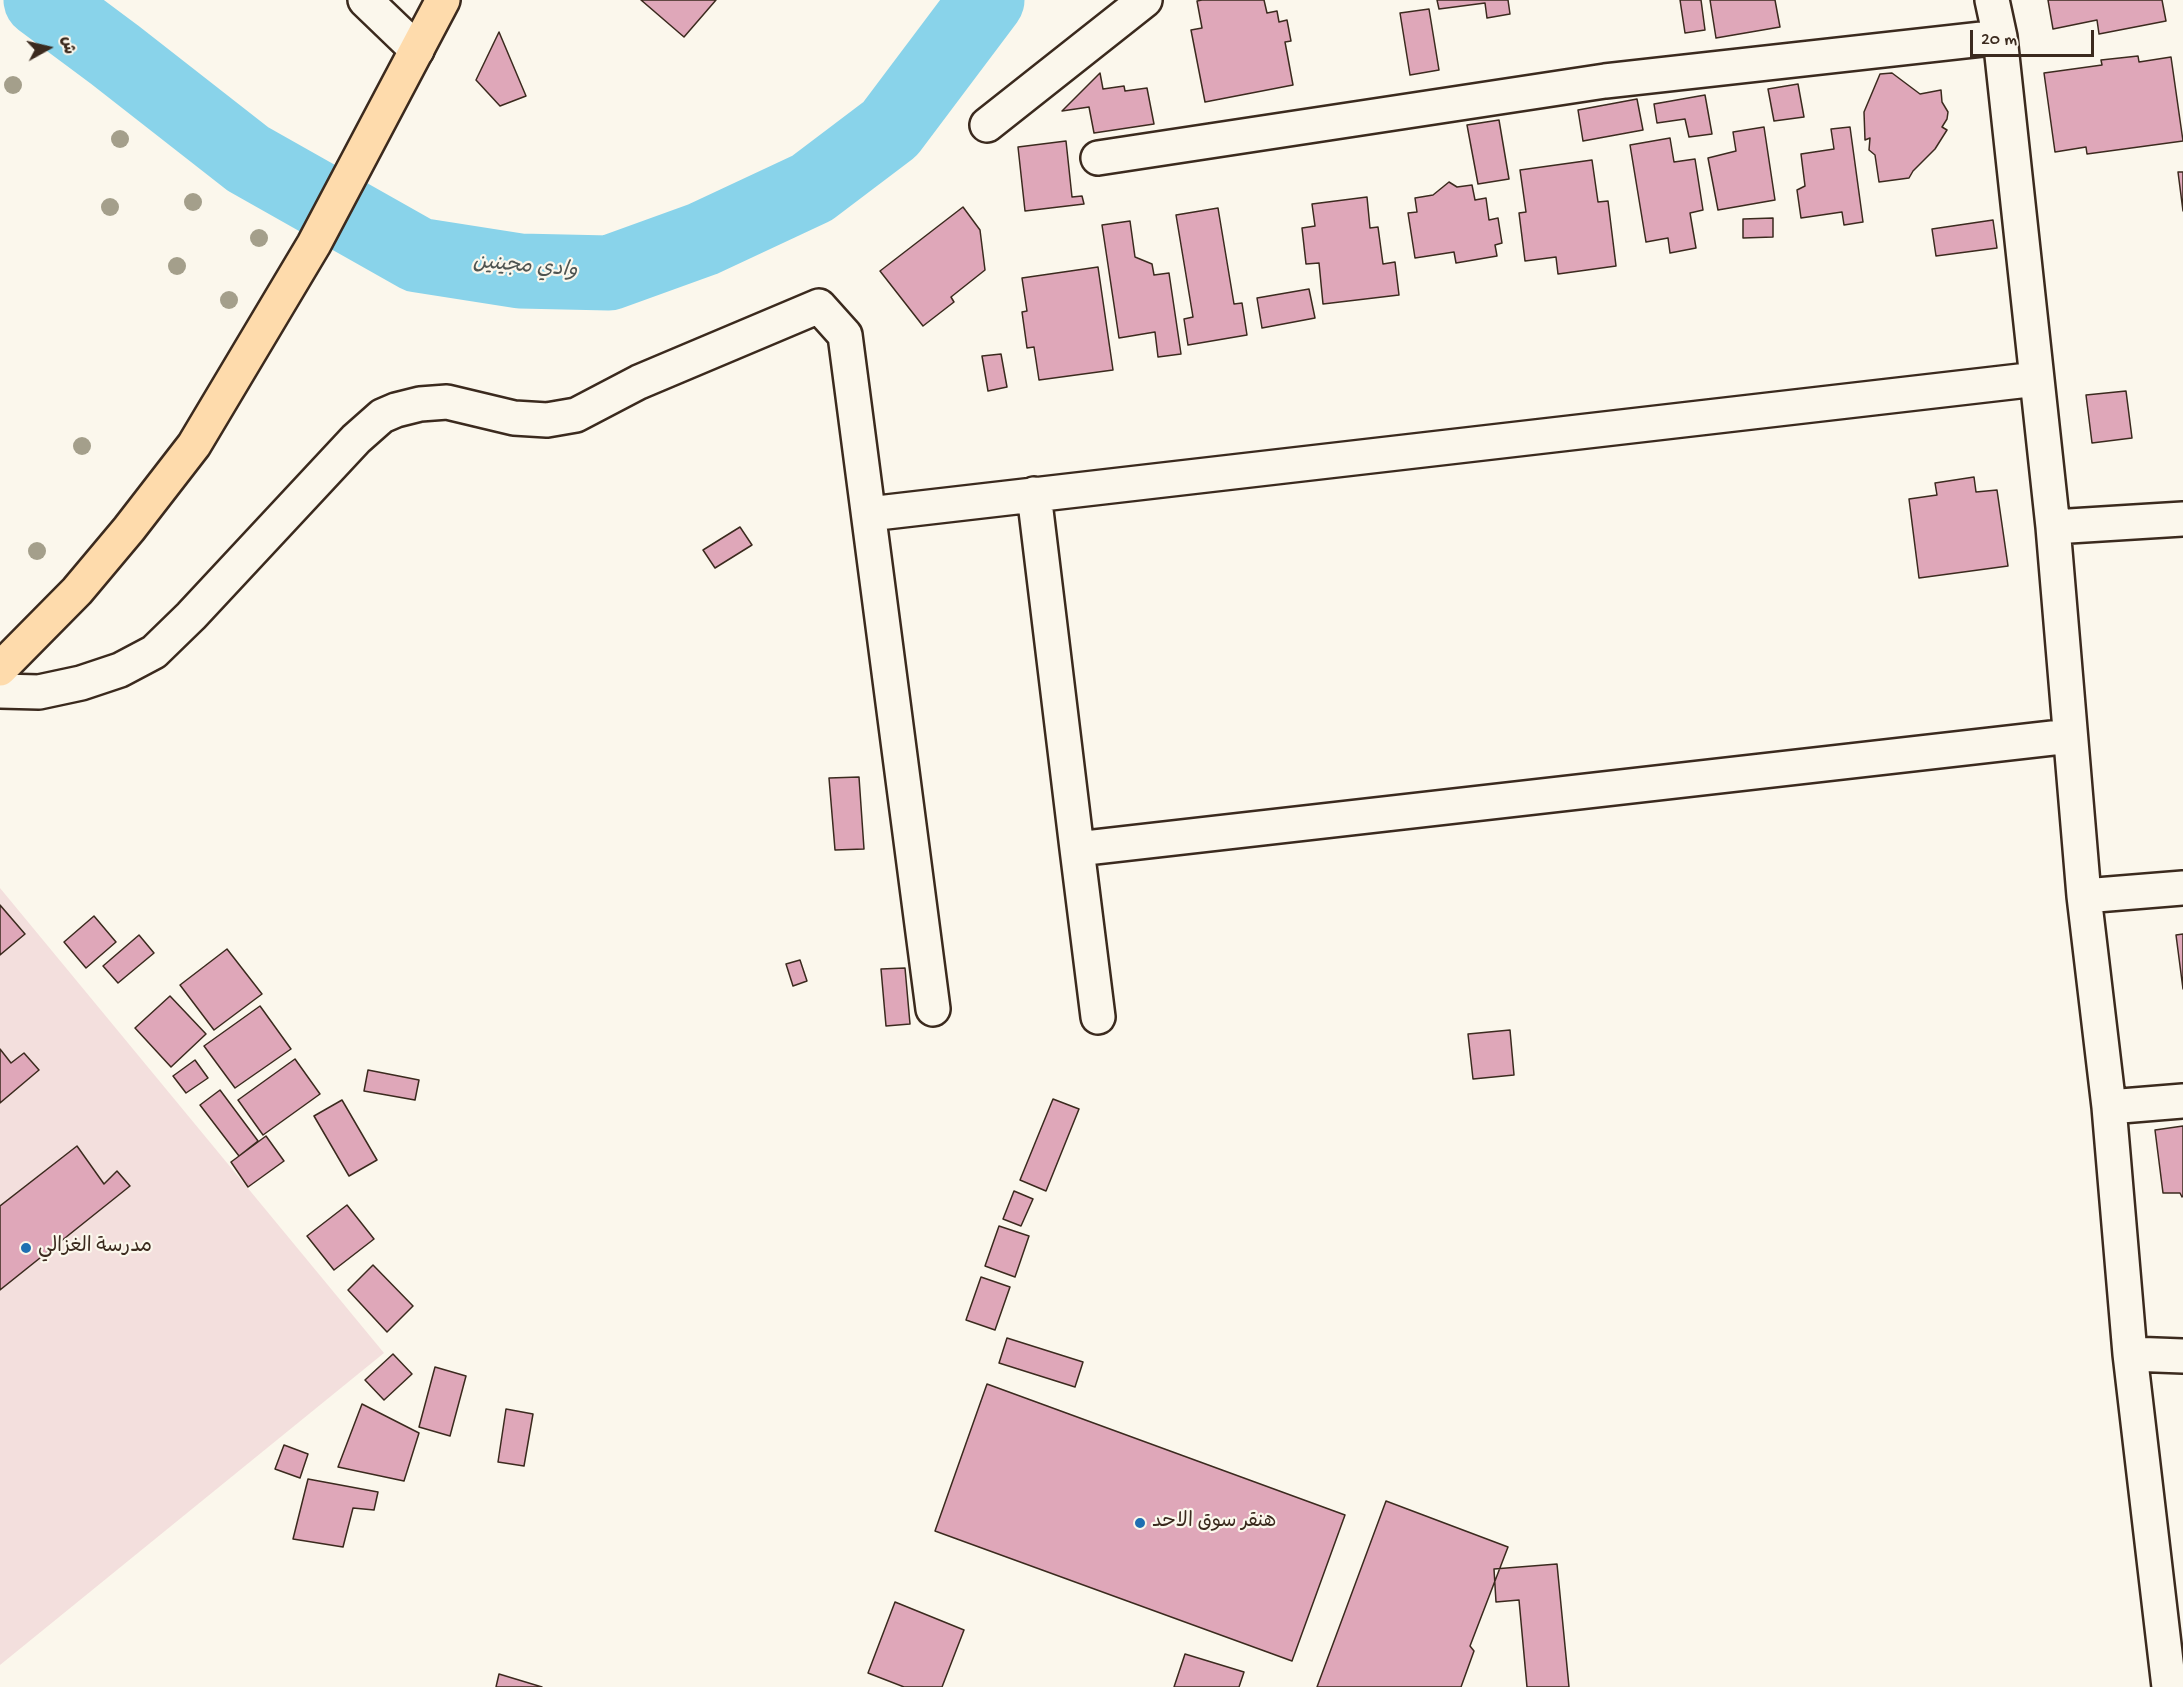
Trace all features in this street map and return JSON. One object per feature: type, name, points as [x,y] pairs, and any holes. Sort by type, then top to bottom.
[{"type":"main road","points":[[0,669],[77,591],[129,529],[194,445],[314,244],[443,0]]},
{"type":"street","points":[[365,0],[417,50]]},
{"type":"street","points":[[987,125],[1145,0]]},
{"type":"street","points":[[1992,0],[2000,37],[2053,527],[2084,896],[2109,1107],[2130,1354],[2169,1687]]},
{"type":"street","points":[[1098,158],[1605,81],[2000,37]]},
{"type":"street","points":[[0,691],[39,692],[81,683],[120,670],[154,652],[356,439],[382,416],[420,404],[447,402],[514,418],[547,420],[576,415],[639,382],[819,306],[845,335],[933,1009]]},
{"type":"street","points":[[868,514],[2037,379]]},
{"type":"street","points":[[1034,494],[1098,1017]]},
{"type":"street","points":[[2053,527],[2183,519]]},
{"type":"street","points":[[1077,849],[2070,736]]},
{"type":"street","points":[[2084,896],[2183,888]]},
{"type":"street","points":[[2109,1107],[2183,1101]]},
{"type":"street","points":[[2130,1354],[2183,1356]]},
{"type":"shaded area","points":[[0,888],[384,1353],[0,1665]]},
{"type":"building","points":[[641,0],[716,0],[684,37]]},
{"type":"building","points":[[1264,0],[1267,13],[1277,11],[1279,22],[1287,20],[1291,41],[1285,42],[1293,85],[1205,102],[1191,30],[1202,28],[1197,1]]},
{"type":"building","points":[[1437,0],[1508,0],[1510,14],[1487,18],[1485,3],[1439,9]]},
{"type":"building","points":[[1680,0],[1701,0],[1705,30],[1685,33]]},
{"type":"building","points":[[1710,0],[1775,0],[1780,27],[1716,38]]},
{"type":"building","points":[[2048,0],[2162,0],[2166,21],[2099,34],[2097,20],[2053,29]]},
{"type":"building","points":[[1429,9],[1439,70],[1410,75],[1400,13]]},
{"type":"building","points":[[499,32],[526,96],[500,106],[476,80]]},
{"type":"building","points":[[2138,56],[2139,62],[2171,57],[2183,141],[2087,154],[2086,147],[2055,152],[2044,73],[2102,65],[2101,60]]},
{"type":"building","points":[[1100,73],[1103,89],[1124,86],[1125,91],[1147,88],[1154,124],[1094,133],[1089,107],[1062,111]]},
{"type":"building","points":[[1892,73],[1920,94],[1941,90],[1942,102],[1948,112],[1942,127],[1947,130],[1935,149],[1909,178],[1879,182],[1875,155],[1869,150],[1870,138],[1865,140],[1864,112],[1880,74]]},
{"type":"building","points":[[1798,84],[1804,117],[1774,121],[1768,89]]},
{"type":"building","points":[[1705,95],[1712,134],[1689,137],[1685,119],[1657,123],[1654,104]]},
{"type":"building","points":[[1637,99],[1643,130],[1583,141],[1578,110]]},
{"type":"building","points":[[1499,120],[1509,179],[1478,184],[1467,125]]},
{"type":"building","points":[[1764,127],[1775,200],[1718,210],[1708,158],[1736,151],[1733,132]]},
{"type":"building","points":[[1850,127],[1863,222],[1844,225],[1842,212],[1801,218],[1797,190],[1805,186],[1801,154],[1834,149],[1831,129]]},
{"type":"building","points":[[1670,138],[1674,162],[1695,159],[1703,210],[1690,213],[1696,248],[1670,253],[1668,238],[1646,242],[1630,145]]},
{"type":"building","points":[[1066,141],[1072,197],[1082,196],[1084,204],[1025,211],[1018,147]]},
{"type":"building","points":[[1592,160],[1598,202],[1608,201],[1616,266],[1558,274],[1556,257],[1525,261],[1519,213],[1526,212],[1520,170]]},
{"type":"building","points":[[2178,172],[2183,172],[2183,211]]},
{"type":"building","points":[[1449,182],[1457,187],[1472,185],[1475,200],[1486,198],[1489,220],[1498,218],[1502,243],[1495,245],[1497,256],[1456,263],[1454,252],[1415,258],[1408,213],[1417,212],[1415,198],[1433,195]]},
{"type":"building","points":[[1367,197],[1370,228],[1378,227],[1383,264],[1395,262],[1399,295],[1323,304],[1319,263],[1306,264],[1302,228],[1315,226],[1312,204]]},
{"type":"building","points":[[963,207],[980,230],[985,270],[951,297],[954,302],[923,326],[880,271]]},
{"type":"building","points":[[1218,208],[1234,304],[1242,303],[1247,335],[1188,345],[1184,319],[1193,317],[1176,215]]},
{"type":"building","points":[[1773,218],[1773,237],[1743,238],[1743,219]]},
{"type":"building","points":[[1993,220],[1997,248],[1936,256],[1932,229]]},
{"type":"building","points":[[1130,221],[1135,257],[1152,264],[1154,275],[1169,273],[1181,354],[1158,357],[1155,332],[1119,338],[1102,225]]},
{"type":"building","points":[[1098,267],[1113,370],[1039,380],[1034,347],[1027,348],[1022,312],[1027,311],[1022,278]]},
{"type":"building","points":[[1309,289],[1315,318],[1262,328],[1257,298]]},
{"type":"building","points":[[1001,354],[1007,387],[988,391],[982,356]]},
{"type":"building","points":[[2126,391],[2132,438],[2092,443],[2086,395]]},
{"type":"building","points":[[1974,477],[1976,492],[1997,490],[2008,566],[1919,578],[1909,499],[1937,495],[1935,483]]},
{"type":"building","points":[[740,527],[752,545],[715,568],[703,550]]},
{"type":"building","points":[[859,777],[864,849],[835,850],[829,778]]},
{"type":"building","points":[[0,905],[25,934],[0,955]]},
{"type":"building","points":[[94,916],[116,942],[86,968],[64,942]]},
{"type":"building","points":[[2183,934],[2183,989],[2176,935]]},
{"type":"building","points":[[139,935],[154,953],[118,983],[103,966]]},
{"type":"building","points":[[227,949],[262,994],[214,1030],[180,985]]},
{"type":"building","points":[[800,960],[807,981],[793,986],[786,964]]},
{"type":"building","points":[[905,968],[910,1024],[886,1026],[881,969]]},
{"type":"building","points":[[170,996],[206,1034],[171,1067],[135,1028]]},
{"type":"building","points":[[260,1006],[291,1049],[235,1088],[204,1046]]},
{"type":"building","points":[[1510,1030],[1514,1075],[1473,1079],[1468,1034]]},
{"type":"building","points":[[0,1049],[11,1063],[24,1053],[39,1070],[0,1103]]},
{"type":"building","points":[[295,1059],[320,1094],[263,1135],[238,1100]]},
{"type":"building","points":[[195,1060],[208,1078],[186,1093],[173,1076]]},
{"type":"building","points":[[368,1070],[419,1080],[415,1100],[364,1091]]},
{"type":"building","points":[[220,1090],[258,1141],[239,1156],[200,1105]]},
{"type":"building","points":[[1053,1099],[1079,1109],[1046,1191],[1020,1180]]},
{"type":"building","points":[[342,1100],[377,1160],[349,1176],[314,1116]]},
{"type":"building","points":[[2183,1126],[2182,1197],[2180,1193],[2163,1193],[2155,1130]]},
{"type":"building","points":[[266,1136],[284,1161],[248,1187],[231,1162]]},
{"type":"building","name":"مدرسة الغزالي","points":[[77,1146],[104,1184],[117,1171],[130,1186],[0,1290],[0,1206]]},
{"type":"building","points":[[1014,1191],[1033,1199],[1021,1226],[1003,1219]]},
{"type":"building","points":[[347,1205],[374,1239],[334,1270],[307,1236]]},
{"type":"building","points":[[999,1226],[1029,1236],[1015,1277],[985,1266]]},
{"type":"building","points":[[373,1265],[413,1306],[387,1332],[348,1290]]},
{"type":"building","points":[[981,1277],[1010,1287],[995,1330],[966,1320]]},
{"type":"building","points":[[1007,1338],[1083,1362],[1075,1387],[999,1363]]},
{"type":"building","points":[[393,1354],[412,1374],[384,1400],[365,1380]]},
{"type":"building","points":[[435,1367],[466,1376],[450,1436],[419,1427]]},
{"type":"building","name":"هنقر سوق الاحد","points":[[987,1384],[1345,1515],[1292,1661],[935,1531]]},
{"type":"building","points":[[362,1404],[419,1433],[404,1481],[338,1467]]},
{"type":"building","points":[[506,1409],[533,1414],[524,1466],[498,1462]]},
{"type":"building","points":[[284,1445],[308,1454],[300,1478],[275,1469]]},
{"type":"building","points":[[308,1479],[378,1492],[374,1510],[353,1508],[343,1547],[293,1539]]},
{"type":"building","points":[[1386,1501],[1508,1547],[1470,1646],[1474,1651],[1461,1687],[1317,1687]]},
{"type":"building","points":[[1557,1564],[1569,1687],[1527,1687],[1519,1600],[1496,1602],[1494,1569]]},
{"type":"building","points":[[895,1602],[964,1630],[942,1687],[904,1687],[868,1673]]},
{"type":"building","points":[[1185,1654],[1244,1672],[1239,1687],[1174,1687]]},
{"type":"building","points":[[499,1674],[542,1687],[496,1687]]},
{"type":"waterway","name":"وادي مجينين","points":[[41,0],[248,159],[418,255],[520,271],[609,273],[703,239],[812,188],[890,129],[987,0]]},
{"type":"place","name":"مدرسة الغزالي","points":[[26,1248]]},
{"type":"place","name":"هنقر سوق الاحد","points":[[1140,1523]]}]
